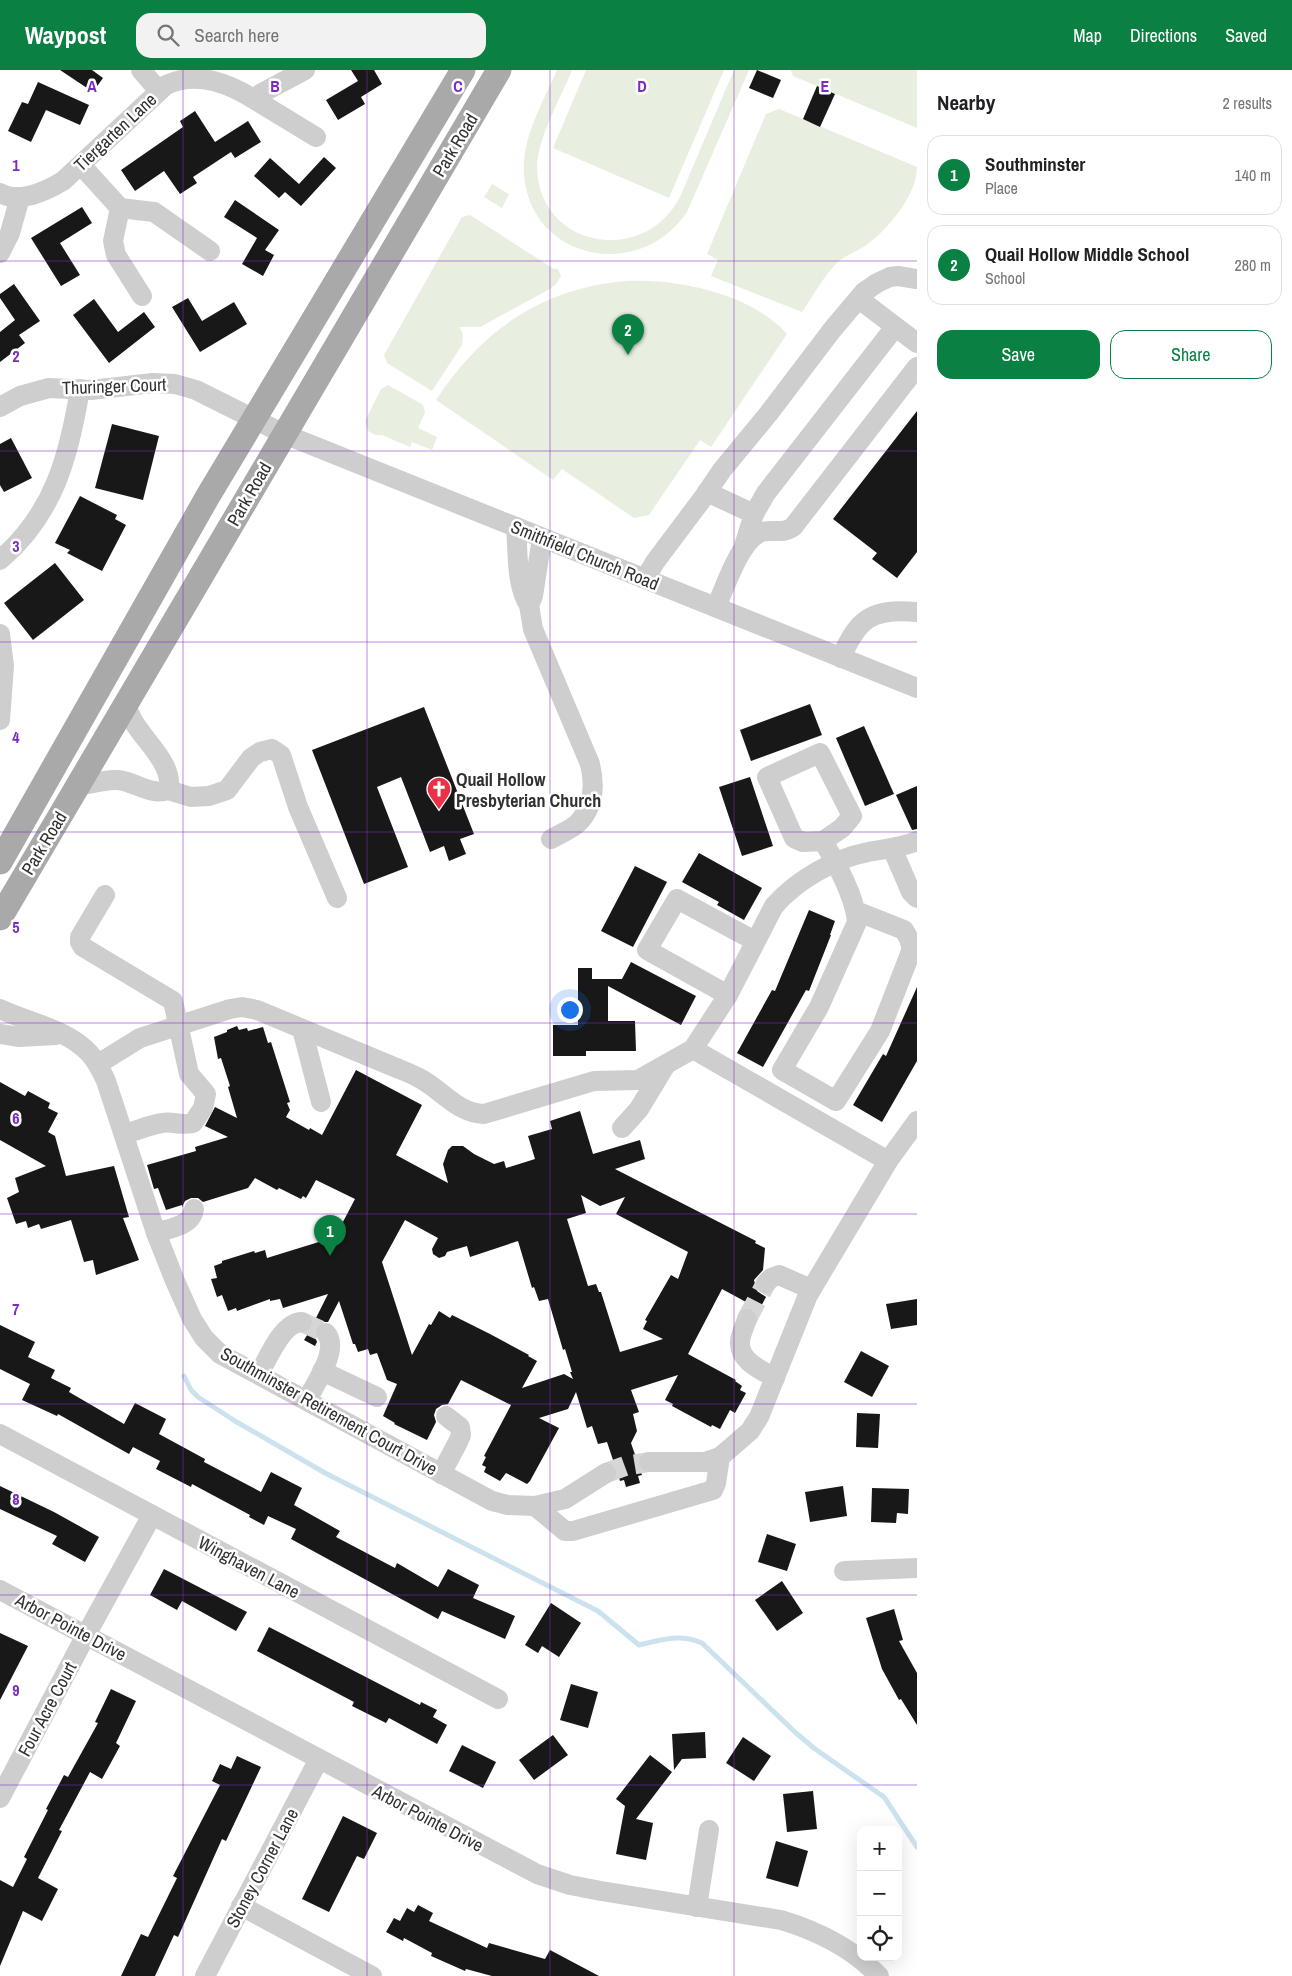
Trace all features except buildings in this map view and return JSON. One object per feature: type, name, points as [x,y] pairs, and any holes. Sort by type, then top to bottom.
[{"type":"main road","name":"Park Road","points":[[0,862],[208,496],[463,70]]},
{"type":"main road","name":"Park Road","points":[[0,918],[499,70]]},
{"type":"street","points":[[142,70],[159,91]]},
{"type":"street","points":[[257,102],[260,94],[305,70]]},
{"type":"street","name":"Tiergarten Lane","points":[[0,193],[5,196],[20,197],[47,191],[63,181],[81,165],[159,91],[174,80],[192,76],[211,78],[229,84],[316,137]]},
{"type":"street","points":[[81,165],[120,208],[154,212],[210,251]]},
{"type":"street","points":[[0,253],[10,233],[20,197]]},
{"type":"street","points":[[120,208],[113,242],[116,255],[142,296]]},
{"type":"street","points":[[645,579],[655,562],[722,470],[769,413],[832,330],[859,299],[870,287],[890,277],[917,278]]},
{"type":"street","points":[[859,299],[917,343]]},
{"type":"street","points":[[716,607],[742,550],[754,514],[772,484],[895,327]]},
{"type":"street","points":[[742,550],[757,534],[767,531],[784,531],[793,527],[917,368]]},
{"type":"street","name":"Thuringer Court","points":[[0,407],[20,396],[38,390],[57,388],[109,389],[153,383],[175,384],[196,390],[255,420]]},
{"type":"street","points":[[0,560],[29,531],[50,496],[58,478],[72,434],[80,389]]},
{"type":"street","name":"Smithfield Church Road","points":[[255,420],[284,434],[917,688]]},
{"type":"street","points":[[707,492],[754,514]]},
{"type":"street","points":[[516,527],[522,588],[529,606],[534,629],[590,764],[594,780],[591,804],[578,823],[551,839]]},
{"type":"street","points":[[529,606],[533,596],[542,538]]},
{"type":"street","points":[[841,658],[853,631],[867,619],[886,612],[917,612]]},
{"type":"street","points":[[0,634],[4,666],[0,720]]},
{"type":"street","points":[[125,706],[135,724],[162,761],[170,783],[168,790]]},
{"type":"street","points":[[78,786],[117,780],[152,792],[168,790],[191,797],[209,796],[228,790],[250,758],[260,752],[272,749],[281,755],[298,807],[337,898]]},
{"type":"street","points":[[820,753],[852,816],[842,828],[823,842],[804,842],[794,838],[767,777],[820,753]]},
{"type":"street","points":[[98,1064],[140,1038],[230,1009],[242,1007],[257,1010],[302,1028],[422,1079],[472,1114],[484,1114],[594,1081],[638,1080],[694,1049],[728,995],[774,906],[784,894],[835,862],[867,852],[917,841]]},
{"type":"street","points":[[823,842],[835,862],[856,911],[857,922],[819,1007],[782,1070],[836,1101],[880,1031],[912,949],[904,930],[856,911]]},
{"type":"street","points":[[892,848],[911,892],[917,898]]},
{"type":"street","points":[[105,895],[80,937],[80,942],[173,1001],[189,1074],[206,1094],[203,1108],[193,1123],[182,1126],[173,1123],[162,1123],[124,1134]]},
{"type":"street","points":[[728,995],[647,950],[677,898],[755,942]]},
{"type":"street","name":"Southminster Retirement Court Drive","points":[[0,1009],[64,1035],[78,1043],[98,1064],[106,1081],[156,1233],[192,1319],[204,1338],[220,1354],[492,1501],[508,1505],[535,1506],[564,1499],[606,1473]]},
{"type":"street","points":[[302,1028],[322,1102]]},
{"type":"street","points":[[0,1034],[19,1038],[64,1035]]},
{"type":"street","points":[[694,1049],[888,1161]]},
{"type":"street","points":[[622,1128],[639,1109],[666,1066]]},
{"type":"street","points":[[649,1462],[705,1462],[720,1457],[750,1430],[759,1417],[812,1289],[888,1161],[917,1121]]},
{"type":"street","points":[[156,1233],[188,1221],[193,1215],[194,1208]]},
{"type":"street","points":[[766,1284],[771,1278],[779,1275],[812,1289]]},
{"type":"street","points":[[747,1319],[740,1342],[741,1352],[756,1367],[775,1378]]},
{"type":"street","points":[[259,1374],[284,1331],[296,1322],[302,1322]]},
{"type":"street","points":[[307,1400],[331,1349],[331,1342],[326,1333]]},
{"type":"street","points":[[322,1371],[377,1397]]},
{"type":"street","points":[[441,1474],[461,1435],[460,1427],[446,1416]]},
{"type":"street","name":"Winghaven Lane","points":[[0,1434],[498,1699]]},
{"type":"street","points":[[535,1506],[566,1531],[573,1531],[713,1490],[720,1457]]},
{"type":"street","name":"Four Acre Court","points":[[0,1798],[5,1777],[152,1515]]},
{"type":"street","points":[[844,1571],[917,1568]]},
{"type":"street","name":"Arbor Pointe Drive","points":[[0,1590],[537,1874],[578,1886],[781,1920],[826,1937],[851,1952],[879,1976]]},
{"type":"street","name":"Stoney Corner Lane","points":[[205,1976],[319,1759]]},
{"type":"street","points":[[697,1907],[709,1830]]},
{"type":"street","points":[[241,1906],[372,1976]]},
{"type":"shaded area","points":[[557,70],[572,70],[546,130],[538,155],[537,166],[542,194],[554,215],[572,230],[595,238],[618,240],[642,234],[663,219],[680,197],[734,70],[749,70],[687,212],[667,234],[643,248],[617,254],[590,252],[566,243],[546,227],[531,204],[524,175],[526,148],[534,121]]},
{"type":"shaded area","points":[[586,70],[724,70],[669,198],[553,148]]},
{"type":"shaded area","points":[[791,70],[917,70],[917,128],[793,76]]},
{"type":"shaded area","points":[[779,109],[917,167],[912,189],[900,211],[874,239],[839,261],[831,269],[802,312],[711,276],[718,260],[707,254],[766,114]]},
{"type":"shaded area","points":[[492,184],[509,194],[502,208],[484,197]]},
{"type":"shaded area","points":[[470,215],[554,269],[558,269],[561,276],[550,289],[480,327],[459,327],[463,334],[462,345],[432,391],[387,363],[384,355],[462,217]]},
{"type":"shaded area","points":[[626,281],[668,283],[712,291],[754,308],[772,320],[787,334],[711,447],[700,440],[649,515],[634,518],[562,469],[553,480],[436,400],[473,353],[516,317],[567,293],[596,285]]},
{"type":"shaded area","points":[[388,385],[423,405],[425,412],[418,428],[437,437],[432,450],[412,442],[410,447],[368,431],[365,421],[381,389]]},
{"type":"waterway","points":[[184,1376],[191,1390],[198,1397],[235,1421],[325,1473],[598,1611],[639,1645],[678,1638],[686,1638],[702,1643],[796,1733],[815,1749],[884,1797],[917,1847]]},
{"type":"tunnel","points":[[747,1319],[766,1283]]},
{"type":"tunnel","points":[[302,1322],[326,1333]]},
{"type":"tunnel","points":[[606,1473],[625,1466],[649,1462]]},
{"type":"place","name":"Quail Hollow Middle School","points":[[628,355]]},
{"type":"place","name":"Quail Hollow Presbyterian Church","points":[[439,810]]},
{"type":"place","name":"Southminster","points":[[330,1256]]}]
